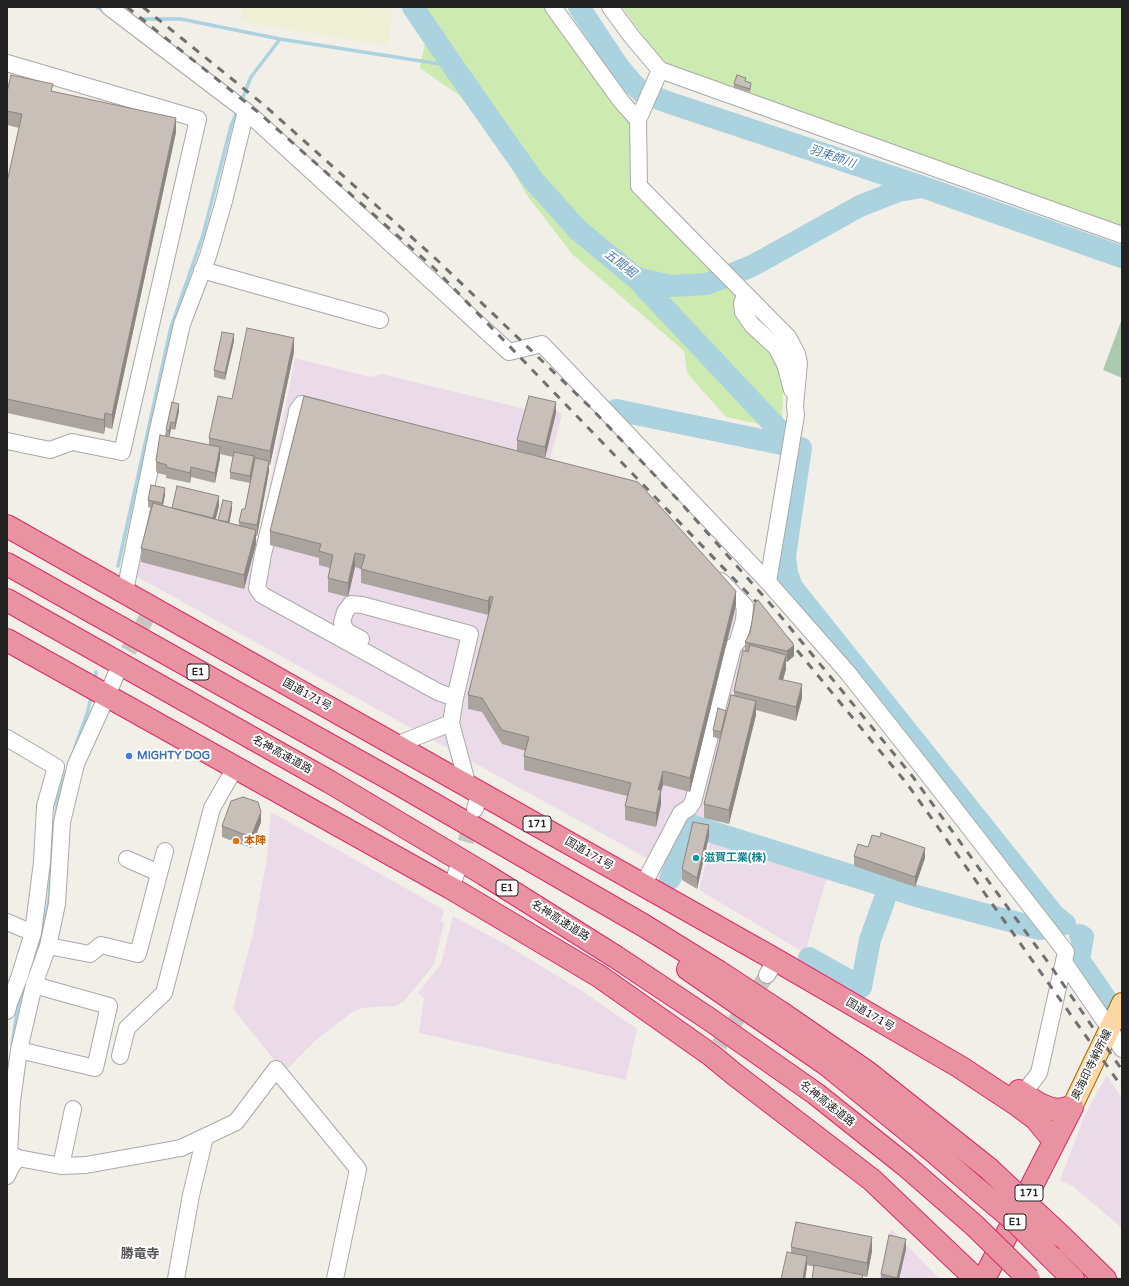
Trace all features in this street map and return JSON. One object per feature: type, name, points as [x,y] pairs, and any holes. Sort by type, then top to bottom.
[{"type":"highway","name":"国道171号","points":[[7,526],[125,591],[149,612],[396,745],[474,796],[651,870],[771,967],[891,1027],[960,1067],[1036,1119],[1054,1140]]},
{"type":"highway","name":"E1","points":[[7,564],[390,779],[636,922],[725,976],[867,1072],[988,1168],[1061,1236],[1104,1279]]},
{"type":"highway","name":"名神高速道路","points":[[7,600],[330,782],[484,874],[616,957],[709,1019],[816,1094],[905,1165],[975,1226],[1029,1279]]},
{"type":"highway","points":[[7,640],[451,888],[599,976],[715,1050],[734,1074],[872,1180],[976,1279]]},
{"type":"highway","name":"E1","points":[[390,779],[526,861],[625,926],[826,1064],[934,1152],[1015,1222],[1073,1279]]},
{"type":"highway","points":[[891,1027],[922,1036],[974,1064],[1039,1104],[1058,1110],[1072,1106]]},
{"type":"highway","name":"171","points":[[984,1279],[1072,1106]]},
{"type":"main road","name":"奥海印寺納所線","points":[[1072,1106],[1122,1002]]},
{"type":"street","points":[[109,7],[246,111],[509,352],[542,344],[768,582],[848,673],[924,768],[1066,952],[1040,1073],[1023,1094]]},
{"type":"street","points":[[553,7],[621,101],[640,115]]},
{"type":"street","points":[[610,7],[632,37],[660,70],[1122,236]]},
{"type":"street","points":[[7,63],[198,118],[122,452],[72,442],[50,450],[7,441]]},
{"type":"street","points":[[660,70],[640,115],[639,186],[788,337],[794,347],[799,363],[792,434],[768,582]]},
{"type":"street","points":[[125,591],[157,434],[182,324],[208,256],[224,201],[246,111]]},
{"type":"street","points":[[202,270],[380,320]]},
{"type":"street","points":[[337,413],[302,404],[297,411],[263,554],[257,588],[262,595],[438,692],[454,698]]},
{"type":"street","points":[[651,870],[681,813],[689,808],[693,802],[733,647],[738,641],[744,620],[745,606],[709,567]]},
{"type":"street","points":[[454,698],[442,686],[346,631],[342,622],[345,612],[351,604],[362,605],[470,634],[454,698],[451,723],[474,796]]},
{"type":"street","points":[[7,1176],[11,1167],[12,1101],[19,1050],[34,985],[48,946],[57,904],[62,822],[76,764],[117,672]]},
{"type":"street","points":[[396,745],[451,723]]},
{"type":"street","points":[[7,739],[56,767],[45,806],[42,862],[33,933],[7,1012]]},
{"type":"street","points":[[120,1056],[127,1028],[164,993],[212,808],[235,768]]},
{"type":"street","points":[[48,946],[90,954],[101,945],[138,954],[165,851]]},
{"type":"street","points":[[127,859],[159,873]]},
{"type":"street","points":[[451,888],[459,864]]},
{"type":"street","points":[[7,922],[33,933]]},
{"type":"street","points":[[1064,962],[1110,1028],[1122,1049]]},
{"type":"street","points":[[19,1050],[95,1068],[110,1006],[34,985]]},
{"type":"street","points":[[11,1154],[61,1166],[86,1165],[181,1148],[236,1122],[276,1069],[358,1169],[336,1279]]},
{"type":"street","points":[[61,1166],[73,1110]]},
{"type":"street","points":[[176,1279],[191,1195],[205,1137]]},
{"type":"shaded area","points":[[295,358],[371,377],[382,374],[525,409],[526,405],[558,411],[562,415],[549,463],[643,487],[755,611],[749,644],[743,653],[702,825],[685,820],[650,860],[134,575],[147,513],[259,540]]},
{"type":"shaded area","points":[[271,812],[444,910],[441,921],[444,923],[434,965],[404,1001],[396,1006],[361,1008],[351,1013],[316,1040],[284,1072],[233,1009],[253,933],[267,858]]},
{"type":"shaded area","points":[[712,834],[828,873],[805,953],[699,890]]},
{"type":"shaded area","points":[[453,916],[505,944],[582,991],[637,1029],[626,1080],[419,1033],[424,998],[418,993],[441,964]]},
{"type":"shaded area","points":[[1107,1075],[1122,1099],[1122,1228],[1074,1187],[1060,1180],[1085,1115]]},
{"type":"shaded area","points":[[891,1229],[940,1279],[879,1279]]},
{"type":"green space","points":[[243,7],[393,7],[388,46],[240,21]]},
{"type":"green space","points":[[402,7],[549,7],[629,117],[634,188],[738,293],[741,324],[772,352],[783,388],[782,429],[726,417],[687,373],[684,351],[573,255],[526,194],[502,151],[460,96],[420,68],[425,42]]},
{"type":"green space","points":[[622,7],[1122,7],[1122,227],[664,66]]},
{"type":"green space","points":[[1122,319],[1122,378],[1103,370]]},
{"type":"building","points":[[11,75],[53,84],[51,91],[176,118],[112,415],[105,413],[104,420],[7,399],[7,182],[22,114],[7,111],[7,92]]},
{"type":"building","points":[[737,75],[746,78],[745,81],[751,83],[750,89],[734,84]]},
{"type":"building","points":[[247,328],[294,338],[270,451],[209,438],[218,396],[232,399]]},
{"type":"building","points":[[222,332],[234,334],[225,373],[214,370]]},
{"type":"building","points":[[304,396],[638,482],[736,591],[690,778],[663,771],[658,790],[661,790],[656,813],[625,806],[631,783],[524,756],[529,737],[502,730],[482,698],[468,695],[493,597],[490,596],[488,601],[361,569],[365,555],[355,553],[348,583],[328,578],[333,555],[319,551],[321,544],[270,531]]},
{"type":"building","points":[[529,396],[556,402],[545,447],[517,440]]},
{"type":"building","points":[[172,402],[179,404],[175,423],[171,422],[169,431],[166,430]]},
{"type":"building","points":[[160,435],[220,447],[215,473],[191,467],[190,473],[166,467],[167,465],[157,462],[156,460]]},
{"type":"building","points":[[234,452],[254,456],[250,476],[230,472]]},
{"type":"building","points":[[255,458],[269,461],[257,525],[239,522],[242,509],[245,509]]},
{"type":"building","points":[[151,485],[165,488],[162,503],[148,500]]},
{"type":"building","points":[[177,486],[219,496],[213,518],[172,508]]},
{"type":"building","points":[[223,500],[232,502],[228,522],[218,520]]},
{"type":"building","points":[[153,503],[256,530],[244,575],[141,548]]},
{"type":"building","points":[[758,600],[794,645],[787,651],[745,642],[750,633],[755,603]]},
{"type":"building","points":[[750,645],[786,655],[779,679],[802,684],[796,707],[734,691],[743,650],[748,652]]},
{"type":"building","points":[[731,695],[756,701],[729,810],[704,804]]},
{"type":"building","points":[[718,708],[726,711],[721,732],[713,730]]},
{"type":"building","points":[[243,797],[258,802],[261,812],[251,837],[222,826],[231,801]]},
{"type":"building","name":"滋賀工業(株)","points":[[693,822],[709,825],[697,878],[682,869]]},
{"type":"building","points":[[881,833],[925,848],[915,877],[854,856],[858,844],[868,847],[872,835],[880,837]]},
{"type":"building","points":[[796,1222],[872,1237],[867,1263],[791,1247]]},
{"type":"building","points":[[889,1235],[906,1239],[897,1278],[881,1274]]},
{"type":"building","points":[[787,1252],[807,1256],[803,1279],[781,1279]]},
{"type":"building","points":[[814,1265],[863,1275],[862,1279],[812,1279]]},
{"type":"waterway","points":[[97,7],[105,12]]},
{"type":"waterway","name":"五間堀","points":[[413,7],[533,180],[578,230],[636,278],[671,286],[707,284],[752,266],[860,206],[898,191],[923,187]]},
{"type":"waterway","name":"羽束師川","points":[[579,7],[618,66],[642,92],[667,102],[923,187],[1122,257]]},
{"type":"waterway","points":[[133,19],[181,19],[280,39],[453,66]]},
{"type":"waterway","points":[[241,102],[251,77],[280,39]]},
{"type":"waterway","points":[[118,566],[171,327],[203,235],[231,126],[238,109]]},
{"type":"waterway","points":[[636,278],[795,447]]},
{"type":"waterway","points":[[616,410],[801,448],[785,557],[787,573],[792,587],[1054,915],[1065,924]]},
{"type":"waterway","points":[[95,680],[96,672]]},
{"type":"waterway","points":[[75,747],[88,711],[91,696]]},
{"type":"waterway","points":[[56,816],[57,802],[66,772]]},
{"type":"waterway","points":[[670,879],[690,825],[920,897],[1040,929]]},
{"type":"waterway","points":[[44,927],[49,899],[51,872]]},
{"type":"waterway","points":[[809,958],[861,987],[870,940],[889,887]]},
{"type":"waterway","points":[[12,1045],[18,1006],[43,934]]},
{"type":"waterway","points":[[1080,935],[1083,937],[1079,960],[1108,1002]]},
{"type":"tunnel","points":[[117,672],[147,617]]},
{"type":"tunnel","points":[[459,865],[473,816]]},
{"type":"tunnel","points":[[719,1045],[767,975]]},
{"type":"railway","points":[[127,7],[259,113],[434,268],[764,610]]},
{"type":"railway","points":[[143,7],[264,105],[436,259],[590,407],[681,503],[773,607],[913,777],[1050,965],[1122,1070]]},
{"type":"railway","points":[[787,638],[908,785],[1122,1087]]},
{"type":"place","name":"MIGHTY DOG","points":[[129,756]]},
{"type":"place","name":"本陣","points":[[236,841]]},
{"type":"place","name":"滋賀工業(株)","points":[[696,858]]},
{"type":"district","name":"勝竜寺","points":[[140,1255]]}]
